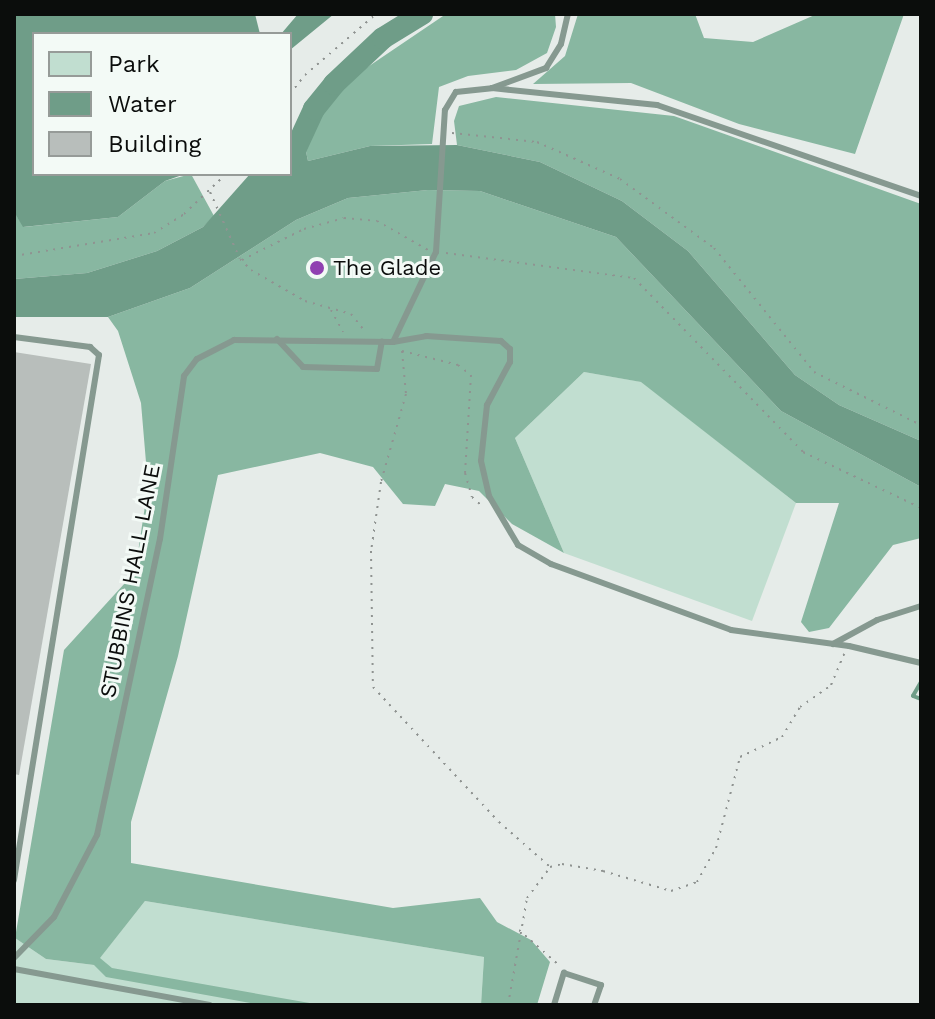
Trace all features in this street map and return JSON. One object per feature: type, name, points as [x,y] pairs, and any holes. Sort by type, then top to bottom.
[{"type":"lane","points":[[492,88],[546,68],[561,44],[568,14]]},
{"type":"lane","points":[[393,342],[436,252],[445,110],[456,92],[492,88],[657,105],[921,196]]},
{"type":"lane","points":[[14,337],[90,347],[99,355],[14,879]]},
{"type":"lane","name":"STUBBINS HALL LANE","points":[[14,958],[54,917],[97,835],[160,539],[184,376],[215,348],[234,340],[393,342],[470,337],[501,341],[510,349],[504,378],[487,405],[481,443],[484,478],[497,513]]},
{"type":"lane","points":[[277,339],[303,367],[377,369],[382,341]]},
{"type":"lane","points":[[497,513],[518,545],[551,564],[731,630],[849,646],[921,663]]},
{"type":"lane","points":[[833,644],[877,620],[921,606]]},
{"type":"lane","points":[[14,969],[210,1005]]},
{"type":"lane","points":[[554,1005],[564,973],[601,985],[594,1005]]},
{"type":"path","points":[[292,91],[305,75],[376,14]]},
{"type":"path","points":[[443,132],[537,142],[620,179],[714,248],[814,372],[921,425]]},
{"type":"path","points":[[14,256],[154,233],[210,191],[224,176]]},
{"type":"path","points":[[210,191],[211,200],[241,260],[275,286],[358,319],[365,340]]},
{"type":"path","points":[[241,260],[304,229],[344,218],[377,221],[436,252],[634,278],[803,452],[921,508]]},
{"type":"path","points":[[330,309],[341,322],[344,341]]},
{"type":"path","points":[[497,513],[477,505],[465,473],[471,375],[458,365],[402,351],[406,394],[381,482],[371,551],[373,687],[499,822],[550,867]]},
{"type":"path","points":[[508,1005],[516,981],[519,929],[527,898],[550,867],[562,864],[603,871],[671,891],[697,882],[716,848],[740,757],[782,737],[800,707],[831,685],[849,646]]},
{"type":"path","points":[[519,929],[554,956],[564,973]]},
{"type":"green space","points":[[584,372],[642,382],[796,503],[752,621],[564,553],[515,438]]},
{"type":"green space","points":[[145,901],[484,957],[481,1005],[14,1005],[15,938],[46,959],[94,965]]},
{"type":"shaded area","points":[[446,14],[555,14],[556,27],[547,53],[516,70],[468,76],[439,87],[432,144],[370,146],[308,161],[304,142],[344,83]]},
{"type":"shaded area","points":[[578,14],[695,14],[704,38],[753,42],[817,14],[904,14],[855,154],[739,124],[631,83],[533,84],[565,56]]},
{"type":"shaded area","points":[[496,97],[674,116],[921,204],[921,441],[839,405],[795,375],[688,251],[622,201],[540,162],[457,145],[454,121],[459,106]]},
{"type":"shaded area","points":[[192,176],[214,216],[203,227],[157,251],[87,273],[14,279],[14,212],[24,227],[118,217],[165,181]]},
{"type":"shaded area","points":[[428,190],[480,191],[616,237],[781,411],[921,487],[921,538],[893,545],[829,628],[809,632],[801,622],[839,503],[796,503],[641,382],[584,372],[515,438],[564,553],[512,524],[479,491],[445,484],[435,506],[403,504],[373,467],[320,453],[218,475],[178,656],[131,822],[131,863],[393,908],[480,898],[497,922],[531,940],[550,962],[537,1005],[481,1005],[484,957],[145,901],[100,958],[112,968],[321,1005],[262,1005],[106,977],[94,965],[46,959],[15,938],[64,650],[135,572],[148,486],[141,403],[118,331],[108,317],[190,288],[296,220],[348,198]]},
{"type":"water","points":[[14,14],[255,14],[260,32],[32,32],[32,176],[179,176],[165,181],[118,217],[23,227],[14,212]]},
{"type":"water","points":[[298,14],[334,14],[292,48],[292,32],[283,32]]},
{"type":"water","points":[[292,140],[304,142],[308,161],[370,146],[457,145],[540,162],[622,201],[688,251],[795,375],[839,405],[921,441],[921,487],[781,411],[616,237],[480,191],[428,190],[348,198],[296,220],[190,288],[108,317],[14,317],[14,279],[87,273],[157,251],[203,227],[248,176],[292,176]]},
{"type":"building","points":[[14,352],[91,364],[19,775],[14,774]]},
{"type":"waterway","points":[[292,157],[314,109],[334,84],[383,38],[422,14]]},
{"type":"waterway","points":[[921,682],[913,696],[921,699]]},
{"type":"place","name":"The Glade","points":[[317,268]]}]
